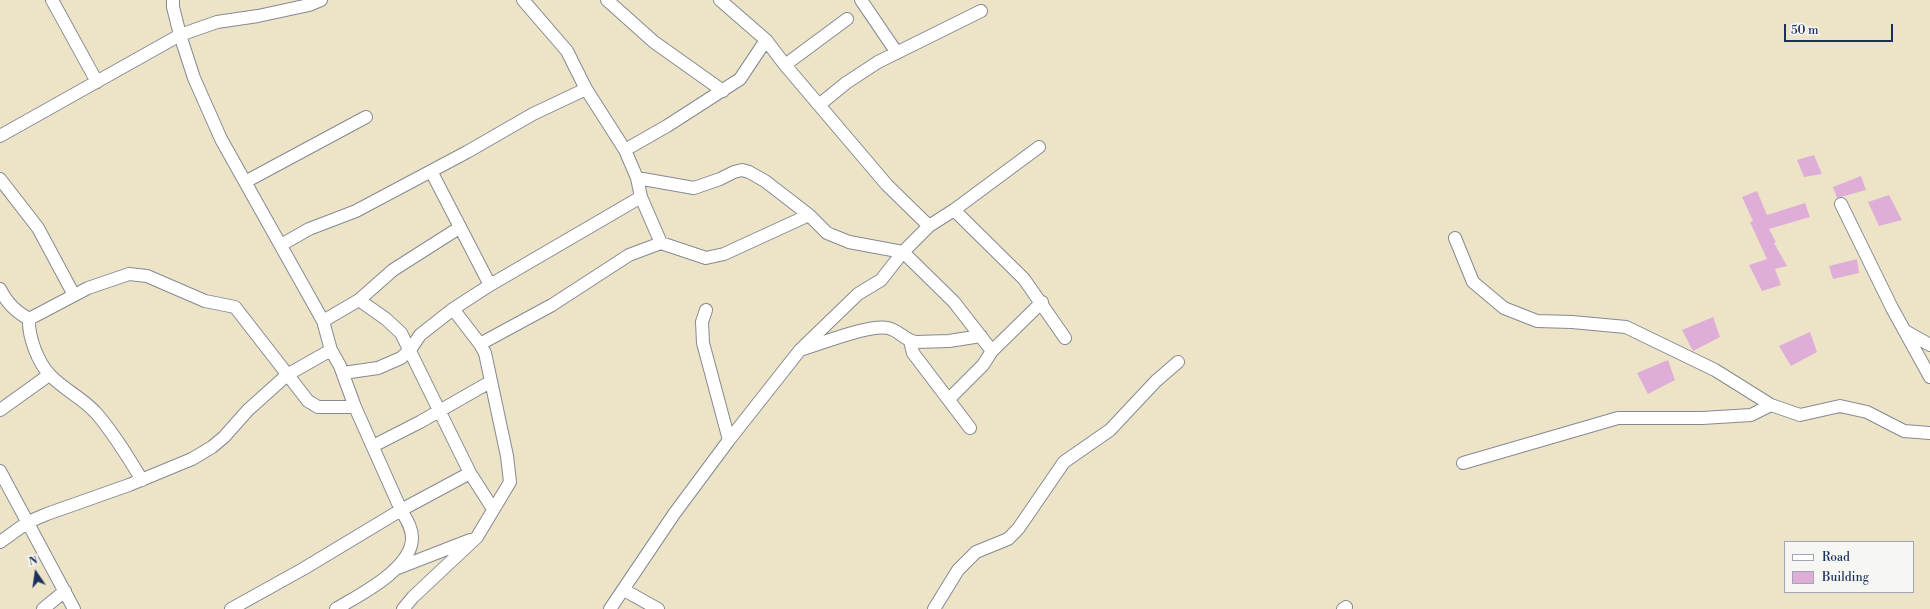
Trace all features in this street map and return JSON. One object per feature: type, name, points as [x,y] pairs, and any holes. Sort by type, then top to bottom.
[{"type":"street","points":[[52,0],[97,82]]},
{"type":"street","points":[[173,0],[173,7],[180,35],[203,100],[221,139],[323,321],[331,350],[343,373],[355,407],[401,510],[409,524],[412,538],[410,547],[406,557],[397,568]]},
{"type":"street","points":[[0,136],[180,35],[217,22],[258,16],[309,5],[321,0]]},
{"type":"street","points":[[523,0],[567,51],[586,89],[625,150],[637,178],[641,197],[661,243]]},
{"type":"street","points":[[607,0],[654,42],[722,91]]},
{"type":"street","points":[[720,0],[766,40],[785,65],[887,186],[929,226]]},
{"type":"street","points":[[865,1],[897,53]]},
{"type":"street","points":[[819,105],[846,83],[878,62],[981,11]]},
{"type":"street","points":[[785,65],[847,19]]},
{"type":"street","points":[[625,150],[740,79],[766,40]]},
{"type":"street","points":[[281,245],[309,229],[356,211],[533,114],[586,89]]},
{"type":"street","points":[[245,182],[366,117]]},
{"type":"street","points":[[610,609],[674,514],[729,440],[800,350],[858,294],[881,280],[904,252],[929,226],[954,210],[1039,147]]},
{"type":"street","points":[[637,178],[694,188],[742,170],[749,172],[766,181],[809,214],[827,232],[849,242],[904,252],[954,302],[992,351]]},
{"type":"street","points":[[431,171],[459,228],[490,285]]},
{"type":"street","points":[[0,179],[38,228],[74,295]]},
{"type":"street","points":[[343,373],[378,368],[392,363],[410,350],[420,335],[453,309],[490,285],[641,197]]},
{"type":"street","points":[[1841,204],[1892,308],[1930,377]]},
{"type":"street","points":[[954,210],[1024,279],[1042,302],[1065,338]]},
{"type":"street","points":[[480,344],[552,305],[629,255],[661,243],[706,258],[724,254],[809,214]]},
{"type":"street","points":[[323,321],[360,300],[393,270],[459,228]]},
{"type":"street","points":[[1455,238],[1473,282],[1504,308],[1537,321],[1572,322],[1626,327],[1715,370],[1771,405],[1800,415],[1840,406],[1867,412],[1904,431],[1930,433]]},
{"type":"street","points":[[29,319],[88,288],[129,274],[147,276],[205,301],[235,307],[287,376],[308,401],[318,407],[355,407]]},
{"type":"street","points":[[0,289],[5,300],[15,311],[29,319]]},
{"type":"street","points":[[360,300],[386,319],[401,333],[470,473],[493,509]]},
{"type":"street","points":[[949,399],[983,365],[992,351],[1042,302]]},
{"type":"street","points":[[403,609],[413,597],[477,537],[506,490],[510,478],[484,353],[480,344],[453,309]]},
{"type":"street","points":[[706,310],[702,322],[703,343],[729,440]]},
{"type":"street","points":[[29,319],[28,330],[32,345],[49,375],[78,396],[96,413],[114,435],[142,480]]},
{"type":"street","points":[[800,350],[856,333],[882,328],[889,328],[910,341],[949,341],[981,336]]},
{"type":"street","points":[[1906,332],[1930,345]]},
{"type":"street","points":[[910,341],[913,353],[970,428]]},
{"type":"street","points":[[0,542],[28,522],[142,480],[192,459],[212,447],[248,410],[287,376],[331,350]]},
{"type":"street","points":[[934,609],[958,570],[976,552],[1008,539],[1018,529],[1064,462],[1110,430],[1156,381],[1178,362]]},
{"type":"street","points":[[0,410],[49,375]]},
{"type":"street","points":[[373,446],[490,382]]},
{"type":"street","points":[[1463,464],[1618,418],[1702,418],[1751,415],[1771,405]]},
{"type":"street","points":[[0,471],[74,609]]},
{"type":"street","points":[[232,609],[303,569],[401,510],[470,473]]},
{"type":"street","points":[[336,609],[397,568],[477,537]]},
{"type":"street","points":[[624,590],[658,609]]},
{"type":"street","points":[[43,609],[65,591]]},
{"type":"building","points":[[1814,155],[1822,174],[1804,177],[1797,160]]},
{"type":"building","points":[[1861,176],[1866,190],[1837,198],[1833,187]]},
{"type":"building","points":[[1757,191],[1767,215],[1805,203],[1810,217],[1769,229],[1776,242],[1774,243],[1787,266],[1775,269],[1781,285],[1762,291],[1749,265],[1767,259],[1750,222],[1753,221],[1742,197]]},
{"type":"building","points":[[1889,195],[1902,220],[1879,226],[1868,202]]},
{"type":"building","points":[[1857,259],[1859,273],[1833,279],[1829,266]]},
{"type":"building","points":[[1713,317],[1720,337],[1693,351],[1682,330]]},
{"type":"building","points":[[1810,332],[1817,352],[1791,366],[1779,346]]},
{"type":"building","points":[[1668,360],[1675,380],[1648,394],[1637,373]]}]
